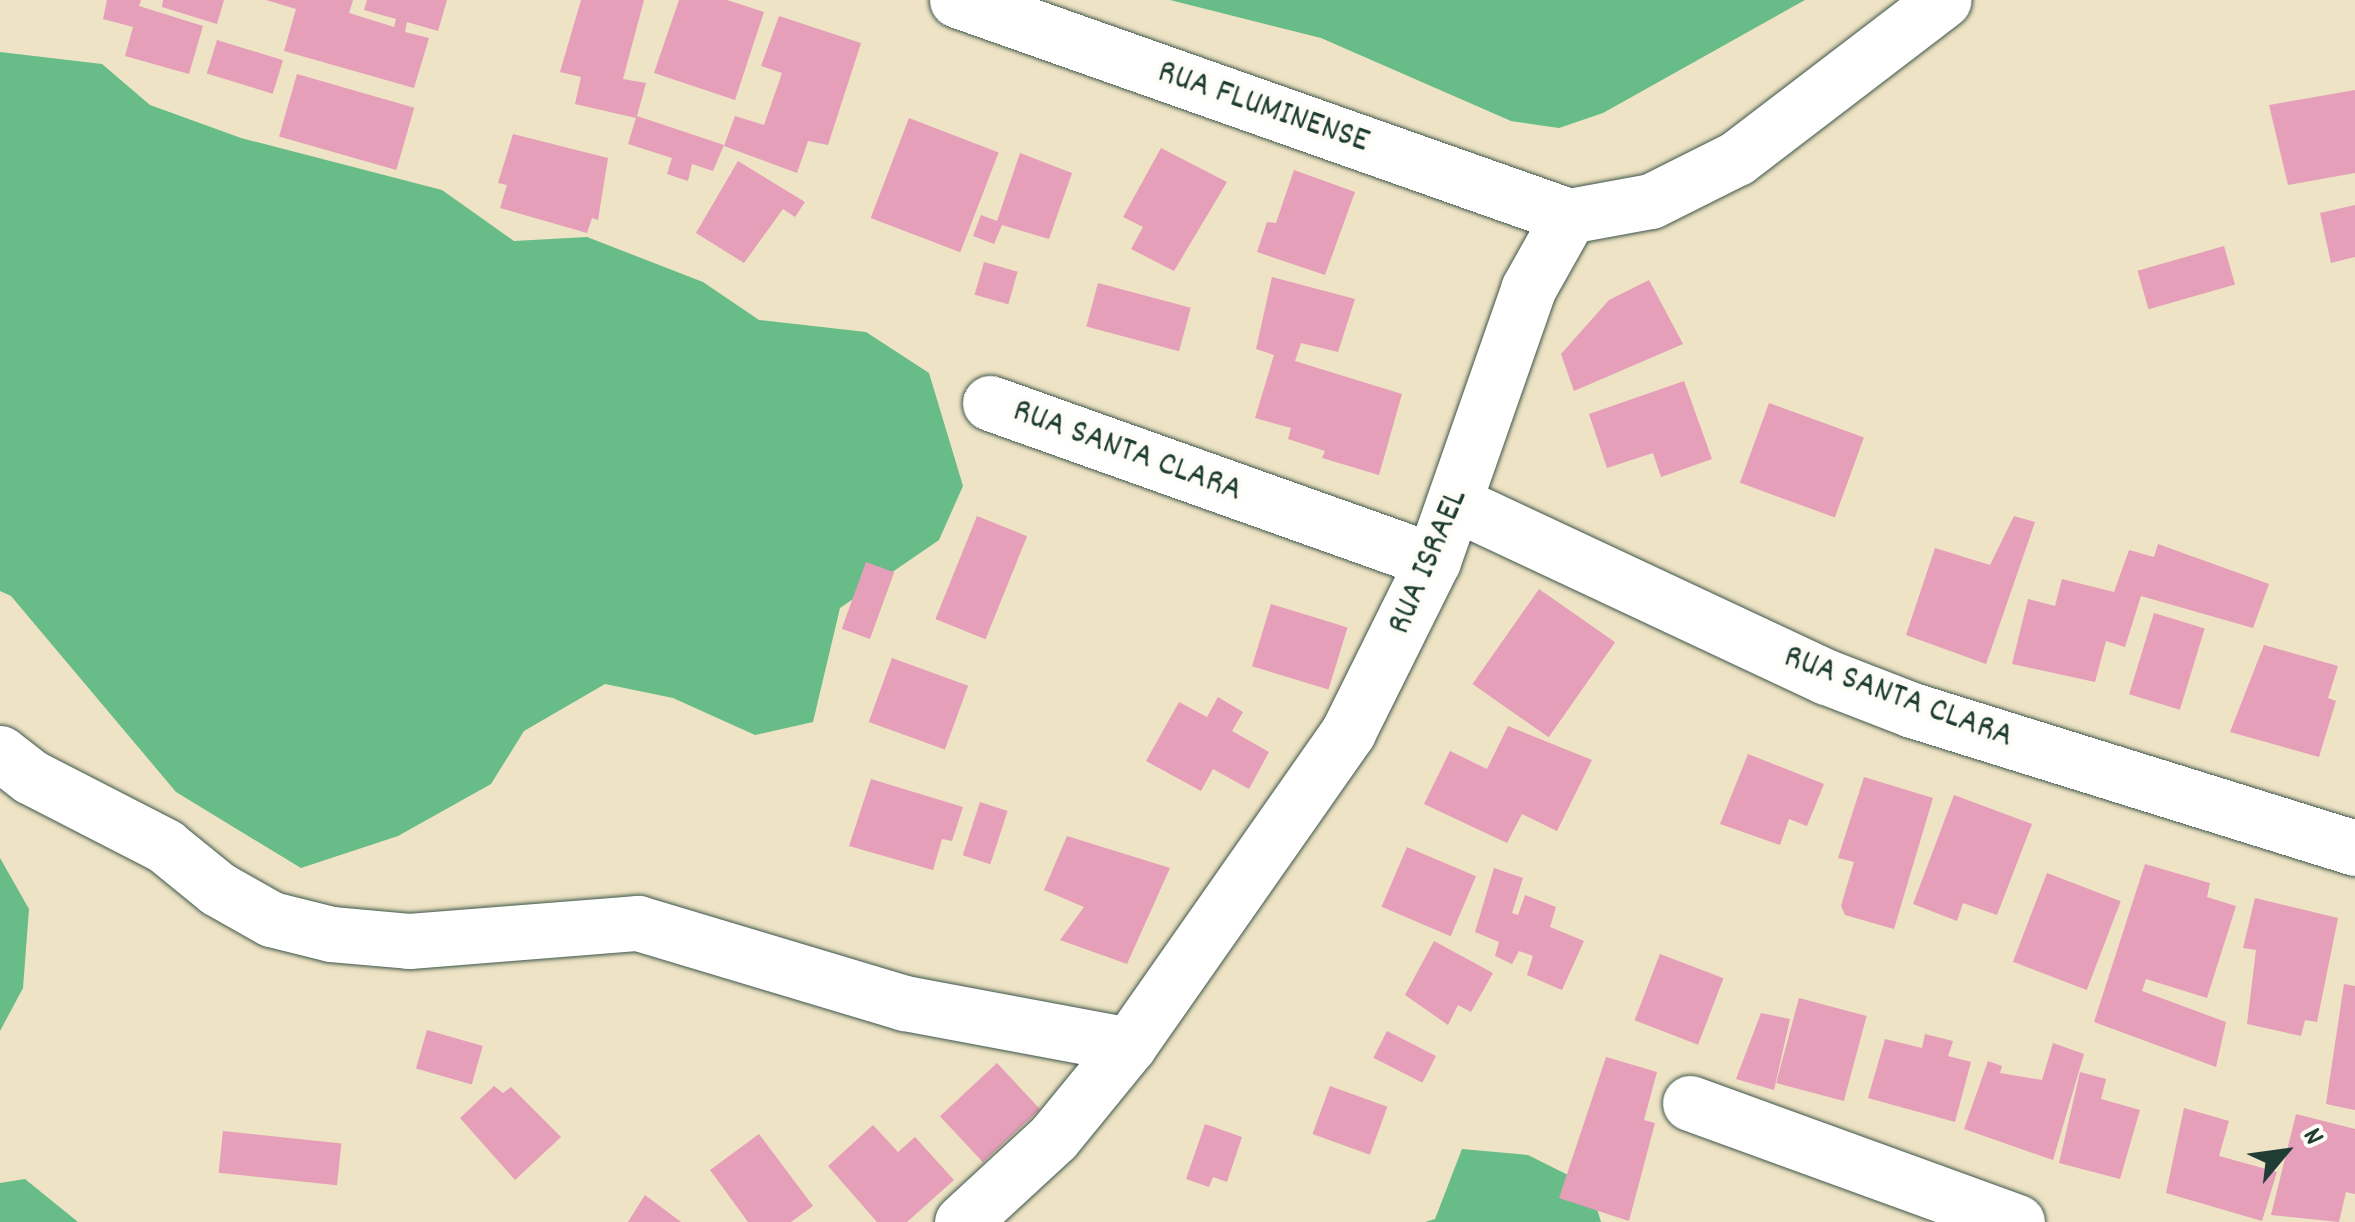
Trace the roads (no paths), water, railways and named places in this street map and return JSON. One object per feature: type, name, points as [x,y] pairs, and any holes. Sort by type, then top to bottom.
[{"type":"street","name":"RUA FLUMINENSE","points":[[958,0],[1570,216]]},
{"type":"street","points":[[1570,216],[1651,201],[1737,158],[1944,0]]},
{"type":"street","name":"RUA ISRAEL","points":[[962,1222],[1054,1137],[1129,1045],[1348,732],[1433,562],[1457,504],[1528,289],[1570,216]]},
{"type":"street","name":"RUA SANTA CLARA","points":[[990,403],[1433,562]]},
{"type":"street","name":"RUA SANTA CLARA","points":[[1457,504],[1827,677],[1912,710],[2355,848]]},
{"type":"street","points":[[0,753],[32,778],[165,846],[218,889],[271,919],[331,934],[410,941],[638,923],[905,1003],[1129,1045]]},
{"type":"street","points":[[1690,1104],[2017,1222]]}]
